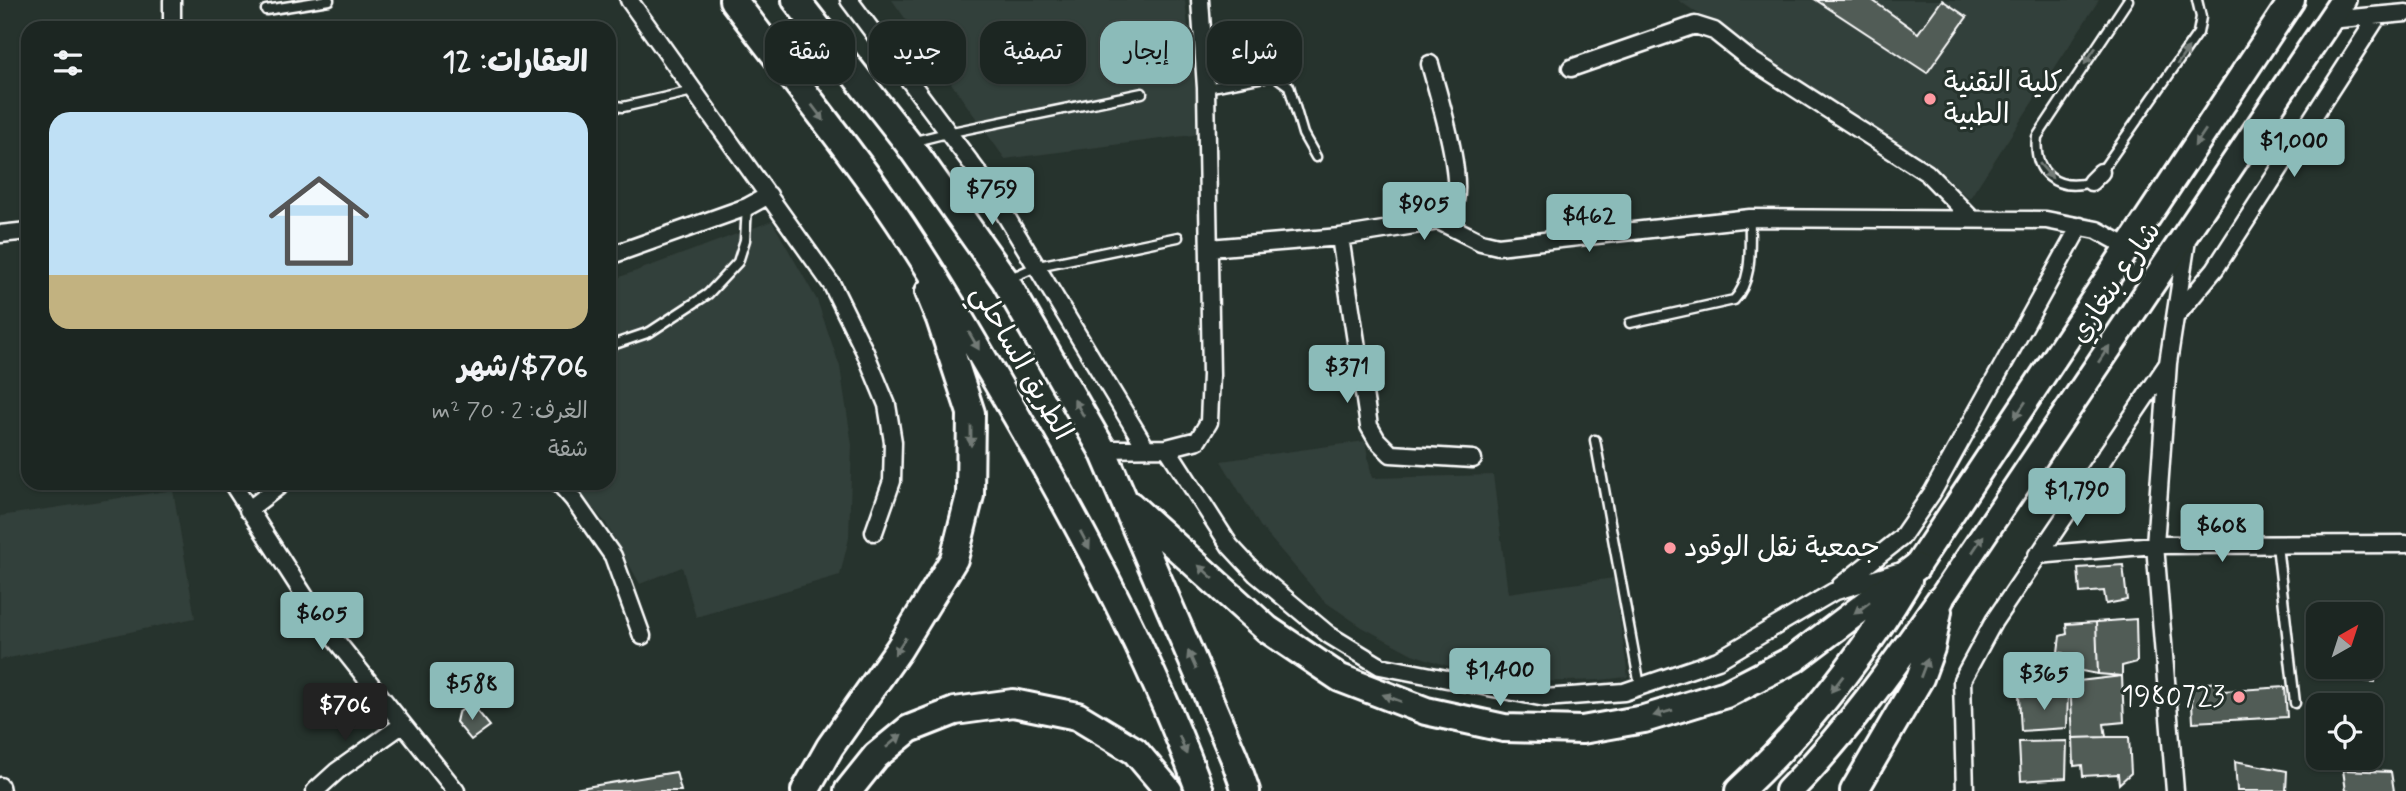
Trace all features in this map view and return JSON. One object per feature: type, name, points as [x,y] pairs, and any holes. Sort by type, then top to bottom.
[{"type":"highway","name":"الطريق الساحلي","points":[[733,0],[877,191],[962,322],[1076,523],[1133,631],[1200,791]]},
{"type":"highway","name":"الطريق الساحلي","points":[[796,0],[908,143],[1005,280],[1102,449],[1247,791]]},
{"type":"highway","points":[[805,791],[830,747],[899,649],[954,559],[970,495],[971,413],[926,285],[877,191]]},
{"type":"highway","points":[[1125,500],[1267,629],[1340,678],[1426,711],[1504,728],[1582,730],[1644,719],[1726,694],[1794,659],[1916,567]]},
{"type":"highway","points":[[1739,791],[1765,767],[1825,699],[1882,624],[1916,567]]},
{"type":"highway","points":[[1789,791],[1829,749],[1883,681],[1940,600]]},
{"type":"highway","points":[[1854,791],[1920,678],[1931,648],[1940,600]]},
{"type":"highway","points":[[848,791],[876,756],[908,729],[955,711],[1013,703],[1077,716],[1135,751],[1169,791]]},
{"type":"main road","name":"شارع بنغازي","points":[[1916,567],[2292,0]]},
{"type":"main road","name":"شارع بنغازي","points":[[1940,600],[2336,10]]},
{"type":"main road","points":[[2250,64],[2284,86]]},
{"type":"street","points":[[172,0],[172,21]]},
{"type":"street","points":[[629,0],[832,285],[865,352],[887,405],[893,442],[892,481],[874,532]]},
{"type":"street","points":[[849,0],[986,183],[1146,448]]},
{"type":"street","points":[[1102,449],[1167,448],[1198,440],[1209,422],[1211,375],[1206,88],[1200,0]]},
{"type":"street","points":[[2336,10],[2378,16],[2406,13]]},
{"type":"street","points":[[2175,317],[2215,269],[2378,16]]},
{"type":"street","points":[[1571,68],[1695,26],[1714,31],[1748,58],[1927,173],[1972,219]]},
{"type":"street","points":[[1209,248],[1340,237],[1439,220],[1452,211],[1457,190],[1448,129],[1430,64]]},
{"type":"street","points":[[616,254],[747,207],[769,195]]},
{"type":"street","points":[[1439,220],[1481,242],[1498,246],[1750,218],[2046,220],[2097,230],[2128,247]]},
{"type":"street","points":[[1167,448],[1230,546],[1256,574],[1329,635],[1380,666],[1545,698],[1624,692],[1718,660],[1833,592],[1901,538],[1932,494],[2080,226]]},
{"type":"street","points":[[2175,791],[2155,545],[2168,363],[2188,229]]},
{"type":"street","points":[[0,234],[21,232]]},
{"type":"street","points":[[1340,237],[1369,426],[1373,433],[1391,454],[1473,459]]},
{"type":"street","points":[[1965,791],[1962,680],[1994,621],[2168,363]]},
{"type":"street","points":[[236,490],[322,623],[456,791]]},
{"type":"street","points":[[248,510],[275,490]]},
{"type":"street","points":[[565,490],[613,556],[642,636]]},
{"type":"street","points":[[2037,555],[2155,545],[2406,544]]},
{"type":"street","points":[[1833,592],[1916,567]]},
{"type":"street","points":[[314,791],[337,771],[402,725]]},
{"type":"lane","points":[[266,10],[329,0]]},
{"type":"lane","points":[[2128,0],[2037,137],[2035,150],[2038,162],[2045,173],[2055,181],[2067,185],[2096,177],[2198,33],[2201,17],[2197,0]]},
{"type":"lane","points":[[1206,88],[1274,75],[1289,86],[1303,134],[1316,158]]},
{"type":"lane","points":[[616,106],[623,107],[693,91]]},
{"type":"lane","points":[[908,143],[1142,93]]},
{"type":"lane","points":[[616,344],[650,332],[708,294],[738,262],[745,240],[747,207]]},
{"type":"lane","points":[[1630,323],[1734,300],[1747,280],[1750,218]]},
{"type":"lane","points":[[1005,280],[1038,266],[1178,237]]},
{"type":"lane","points":[[1595,440],[1640,686]]},
{"type":"lane","points":[[2277,545],[2295,703]]},
{"type":"shaded area","points":[[892,0],[1185,0],[1187,21],[1100,21],[1100,84],[1193,84],[1193,71],[1200,134],[1005,159],[952,84],[966,84],[966,21],[907,21]]},
{"type":"shaded area","name":"كلية التقنية الطبية","points":[[1678,0],[2099,0],[1970,198]]},
{"type":"shaded area","points":[[772,221],[817,300],[840,367],[852,445],[849,538],[840,575],[696,617],[682,567],[640,584],[605,522],[576,490],[616,490],[616,278]]},
{"type":"shaded area","points":[[1365,441],[1372,478],[1493,475],[1508,593],[1614,578],[1628,677],[1534,682],[1451,667],[1412,654],[1362,627],[1324,601],[1260,526],[1221,461]]},
{"type":"shaded area","points":[[173,490],[195,618],[0,660],[0,516]]},
{"type":"building","points":[[1816,0],[1872,0],[1918,33],[1942,0],[1967,17],[1927,73]]},
{"type":"building","points":[[2123,565],[2127,600],[2106,604],[2104,591],[2080,593],[2078,568]]},
{"type":"building","points":[[2136,619],[2137,662],[2122,666],[2122,676],[2098,674],[2096,622]]},
{"type":"building","points":[[2096,622],[2098,674],[2065,668],[2063,653],[2058,652],[2060,636],[2067,634],[2066,624]]},
{"type":"building","points":[[2122,676],[2124,722],[2104,724],[2106,737],[2073,738],[2070,682]]},
{"type":"building","points":[[2339,679],[2375,679],[2375,682]]},
{"type":"building","name":"1980723","points":[[2223,682],[2223,691],[2285,687],[2287,717],[2193,722],[2191,684]]},
{"type":"building","points":[[2068,693],[2067,728],[2021,731],[2019,696]]},
{"type":"building","points":[[471,703],[490,726],[471,740],[456,722],[458,713]]},
{"type":"building","points":[[2129,737],[2131,773],[2119,784],[2118,774],[2083,776],[2082,765],[2074,766],[2073,738]]},
{"type":"building","points":[[2067,741],[2066,778],[2021,781],[2019,742]]},
{"type":"building","points":[[2235,761],[2287,771],[2286,791],[2237,791]]},
{"type":"building","points":[[2343,770],[2391,772],[2394,791],[2346,791]]},
{"type":"building","points":[[676,772],[681,791],[562,791]]},
{"type":"place","name":"كلية التقنية الطبية","points":[[1930,99]]},
{"type":"place","name":"جمعية نقل الوقود","points":[[1670,548]]},
{"type":"place","name":"1980723","points":[[2239,697]]}]
